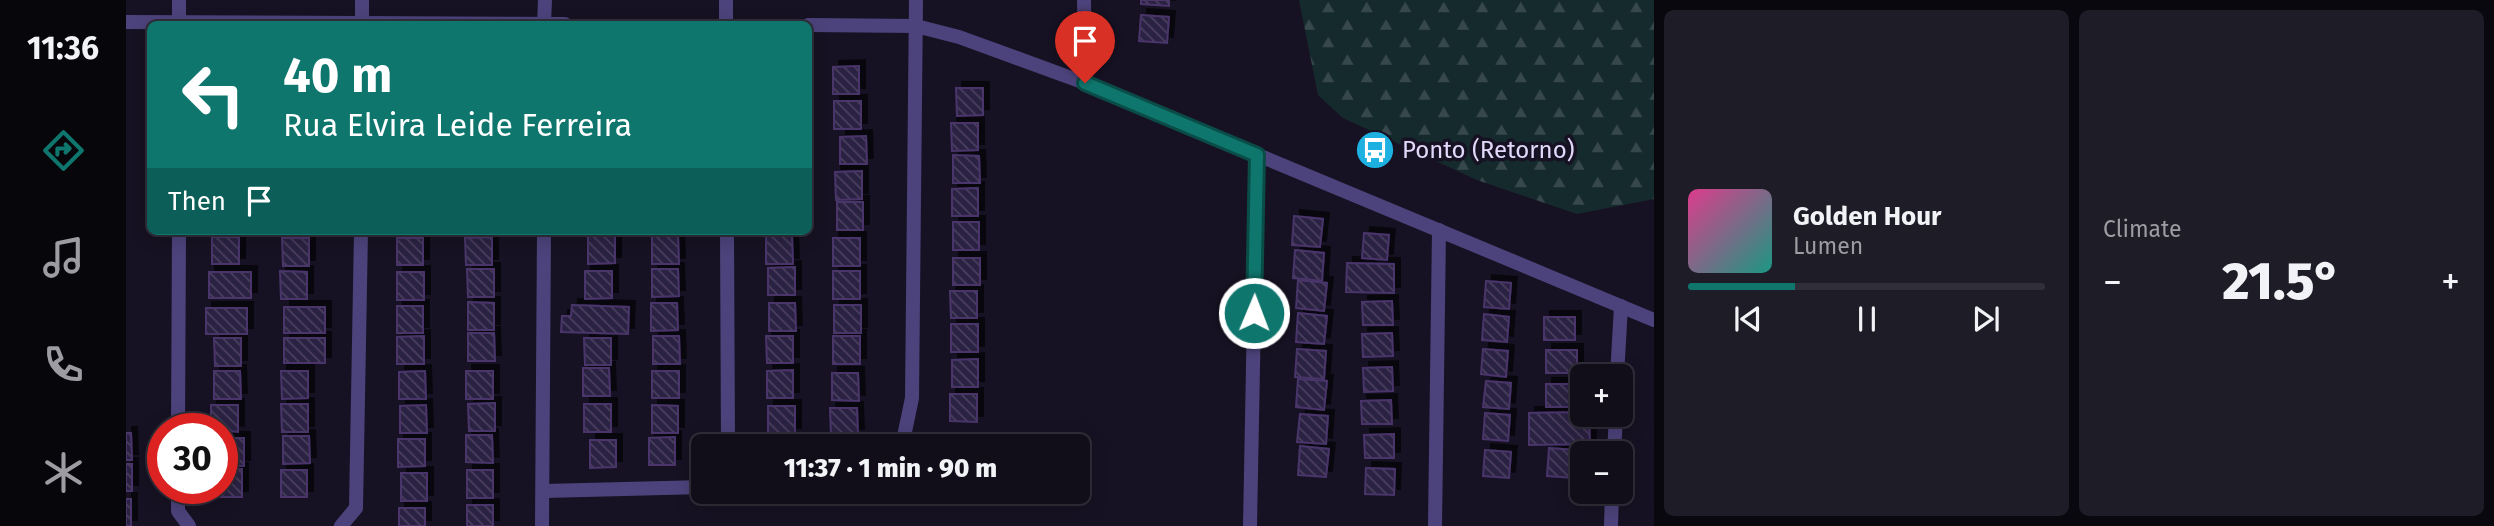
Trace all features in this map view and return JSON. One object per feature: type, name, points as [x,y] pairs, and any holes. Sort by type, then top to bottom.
[{"type":"street","points":[[179,0],[179,21]]},
{"type":"street","points":[[362,0],[362,21]]},
{"type":"street","points":[[544,21],[545,0]]},
{"type":"street","points":[[726,0],[726,21]]},
{"type":"street","points":[[904,434],[912,398],[916,0]]},
{"type":"street","points":[[1084,0],[1085,83]]},
{"type":"street","points":[[126,22],[147,22]]},
{"type":"street","points":[[812,25],[916,26],[959,37],[1085,83],[1654,320]]},
{"type":"street","points":[[1250,526],[1257,155]]},
{"type":"street","points":[[1435,526],[1439,230]]},
{"type":"street","points":[[178,413],[179,235]]},
{"type":"street","points":[[341,526],[356,508],[361,235]]},
{"type":"street","points":[[542,526],[544,235]]},
{"type":"street","points":[[727,235],[728,434]]},
{"type":"street","points":[[1618,364],[1621,306]]},
{"type":"street","points":[[544,491],[691,487]]},
{"type":"street","points":[[178,504],[178,511],[189,526]]},
{"type":"street","points":[[1611,526],[1612,504]]},
{"type":"green space","points":[[1299,0],[1654,0],[1654,199],[1577,214],[1477,180],[1343,118],[1318,95]]},
{"type":"building","points":[[1141,0],[1169,0],[1169,6],[1141,4]]},
{"type":"building","points":[[1141,15],[1169,17],[1167,43],[1139,41]]},
{"type":"building","points":[[859,66],[859,94],[833,94],[833,67]]},
{"type":"building","points":[[956,88],[983,88],[983,115],[957,116]]},
{"type":"building","points":[[834,101],[861,101],[861,129],[834,129]]},
{"type":"building","points":[[951,123],[978,123],[978,150],[952,151]]},
{"type":"building","points":[[866,136],[867,164],[840,164],[840,137]]},
{"type":"building","points":[[953,155],[979,156],[980,183],[953,183]]},
{"type":"building","points":[[862,171],[862,199],[836,200],[835,172]]},
{"type":"building","points":[[978,188],[978,216],[952,216],[952,189]]},
{"type":"building","points":[[837,202],[863,202],[863,230],[837,230]]},
{"type":"building","points":[[1294,216],[1323,219],[1320,247],[1292,245]]},
{"type":"building","points":[[953,222],[979,222],[979,250],[953,250]]},
{"type":"building","points":[[1364,233],[1389,235],[1387,260],[1362,258]]},
{"type":"building","points":[[588,236],[615,236],[615,263],[588,264]]},
{"type":"building","points":[[652,236],[678,236],[679,264],[652,264]]},
{"type":"building","points":[[766,236],[792,236],[793,264],[766,264]]},
{"type":"building","points":[[212,237],[239,237],[239,264],[212,264]]},
{"type":"building","points":[[492,237],[492,265],[466,265],[465,238]]},
{"type":"building","points":[[282,238],[309,238],[309,266],[283,266]]},
{"type":"building","points":[[397,238],[423,238],[423,265],[397,265]]},
{"type":"building","points":[[833,238],[860,238],[860,266],[833,266]]},
{"type":"building","points":[[1295,250],[1324,253],[1322,281],[1293,278]]},
{"type":"building","points":[[953,258],[980,258],[980,285],[953,285]]},
{"type":"building","points":[[1347,263],[1394,264],[1394,293],[1346,292]]},
{"type":"building","points":[[795,267],[795,295],[768,295],[768,268]]},
{"type":"building","points":[[467,269],[494,269],[494,297],[468,297]]},
{"type":"building","points":[[652,269],[678,269],[679,296],[652,297]]},
{"type":"building","points":[[280,271],[307,272],[307,299],[281,299]]},
{"type":"building","points":[[585,271],[612,271],[612,298],[585,299]]},
{"type":"building","points":[[833,271],[860,271],[860,299],[833,299]]},
{"type":"building","points":[[209,272],[251,272],[251,298],[209,298]]},
{"type":"building","points":[[397,272],[424,272],[424,300],[397,300]]},
{"type":"building","points":[[1298,280],[1327,283],[1324,311],[1296,308]]},
{"type":"building","points":[[1486,281],[1511,283],[1509,309],[1484,307]]},
{"type":"building","points":[[950,291],[977,291],[977,318],[951,318]]},
{"type":"building","points":[[1392,301],[1393,325],[1363,325],[1362,302]]},
{"type":"building","points":[[468,302],[494,303],[494,330],[468,330]]},
{"type":"building","points":[[651,303],[677,303],[678,330],[651,331]]},
{"type":"building","points":[[769,303],[795,303],[796,331],[769,331]]},
{"type":"building","points":[[572,305],[629,307],[628,334],[561,332],[562,316],[571,316]]},
{"type":"building","points":[[834,305],[861,305],[861,333],[834,333]]},
{"type":"building","points":[[397,306],[423,306],[423,333],[397,333]]},
{"type":"building","points":[[284,307],[325,307],[325,333],[284,333]]},
{"type":"building","points":[[206,308],[247,308],[247,334],[206,334]]},
{"type":"building","points":[[1298,313],[1327,316],[1324,344],[1296,342]]},
{"type":"building","points":[[1484,314],[1509,317],[1507,342],[1482,340]]},
{"type":"building","points":[[1544,317],[1575,317],[1575,340],[1544,340]]},
{"type":"building","points":[[951,324],[978,324],[978,352],[951,352]]},
{"type":"building","points":[[468,333],[494,333],[495,361],[468,361]]},
{"type":"building","points":[[1392,333],[1393,356],[1363,357],[1362,334]]},
{"type":"building","points":[[424,336],[424,364],[397,364],[397,337]]},
{"type":"building","points":[[653,336],[679,336],[680,364],[653,364]]},
{"type":"building","points":[[766,336],[793,336],[793,363],[767,363]]},
{"type":"building","points":[[833,336],[860,336],[860,364],[833,364]]},
{"type":"building","points":[[214,338],[241,338],[241,366],[215,366]]},
{"type":"building","points":[[284,338],[325,338],[325,363],[284,363]]},
{"type":"building","points":[[584,338],[611,338],[611,365],[585,365]]},
{"type":"building","points":[[1297,349],[1326,351],[1324,379],[1295,377]]},
{"type":"building","points":[[1483,349],[1508,351],[1506,377],[1481,374]]},
{"type":"building","points":[[1546,350],[1577,350],[1577,364],[1570,364],[1570,373],[1546,373]]},
{"type":"building","points":[[978,359],[978,387],[952,387],[952,360]]},
{"type":"building","points":[[1392,367],[1393,391],[1364,392],[1363,368]]},
{"type":"building","points":[[583,368],[609,368],[610,396],[583,396]]},
{"type":"building","points":[[793,370],[793,398],[767,398],[767,371]]},
{"type":"building","points":[[214,371],[240,371],[241,399],[214,399]]},
{"type":"building","points":[[281,371],[308,371],[308,398],[282,399]]},
{"type":"building","points":[[425,371],[426,399],[399,399],[399,372]]},
{"type":"building","points":[[466,371],[493,371],[493,399],[466,399]]},
{"type":"building","points":[[652,371],[679,371],[679,398],[652,398]]},
{"type":"building","points":[[832,373],[858,373],[859,401],[832,400]]},
{"type":"building","points":[[1298,379],[1327,381],[1324,410],[1296,407]]},
{"type":"building","points":[[1486,381],[1511,383],[1509,409],[1483,407]]},
{"type":"building","points":[[1546,384],[1570,384],[1570,407],[1546,407]]},
{"type":"building","points":[[950,394],[977,394],[977,422],[950,421]]},
{"type":"building","points":[[1391,400],[1392,424],[1362,424],[1361,401]]},
{"type":"building","points":[[495,403],[495,431],[469,431],[468,404]]},
{"type":"building","points":[[281,404],[308,404],[308,432],[282,432]]},
{"type":"building","points":[[584,404],[611,404],[611,432],[584,432]]},
{"type":"building","points":[[211,405],[238,405],[238,413],[211,413]]},
{"type":"building","points":[[426,405],[427,433],[400,433],[400,406]]},
{"type":"building","points":[[652,405],[678,406],[678,433],[652,433]]},
{"type":"building","points":[[768,406],[795,406],[795,434],[768,434]]},
{"type":"building","points":[[830,408],[857,408],[858,434],[831,434]]},
{"type":"building","points":[[1570,412],[1570,427],[1589,427],[1590,441],[1529,445],[1529,413]]},
{"type":"building","points":[[1485,413],[1510,415],[1508,441],[1483,439]]},
{"type":"building","points":[[1300,414],[1328,416],[1326,444],[1297,442]]},
{"type":"building","points":[[126,433],[131,433],[132,460],[126,460]]},
{"type":"building","points":[[1394,434],[1394,458],[1365,458],[1364,435]]},
{"type":"building","points":[[466,435],[492,435],[493,463],[466,462]]},
{"type":"building","points":[[283,436],[309,436],[310,463],[283,464]]},
{"type":"building","points":[[675,437],[675,465],[649,465],[649,438]]},
{"type":"building","points":[[238,438],[244,438],[244,466],[238,466]]},
{"type":"building","points":[[398,439],[425,439],[425,466],[398,467]]},
{"type":"building","points":[[590,440],[616,440],[616,467],[590,468]]},
{"type":"building","points":[[1300,446],[1329,449],[1326,477],[1298,475]]},
{"type":"building","points":[[1549,448],[1570,450],[1570,478],[1547,476]]},
{"type":"building","points":[[1485,450],[1511,452],[1509,478],[1483,476]]},
{"type":"building","points":[[126,464],[132,464],[132,491],[126,491]]},
{"type":"building","points":[[1366,468],[1395,469],[1394,495],[1365,494]]},
{"type":"building","points":[[238,469],[242,469],[242,497],[238,497]]},
{"type":"building","points":[[281,470],[307,470],[307,497],[281,497]]},
{"type":"building","points":[[467,470],[493,470],[493,498],[467,498]]},
{"type":"building","points":[[401,473],[427,473],[427,501],[401,501]]},
{"type":"building","points":[[126,499],[131,499],[131,526],[126,526]]},
{"type":"building","points":[[467,505],[493,505],[493,526],[467,526]]},
{"type":"building","points":[[399,508],[425,508],[425,526],[399,526]]},
{"type":"place","name":"Ponto (Retorno)","points":[[1375,150]]},
{"type":"route","points":[[1085,83],[1257,155],[1254,313]]}]
